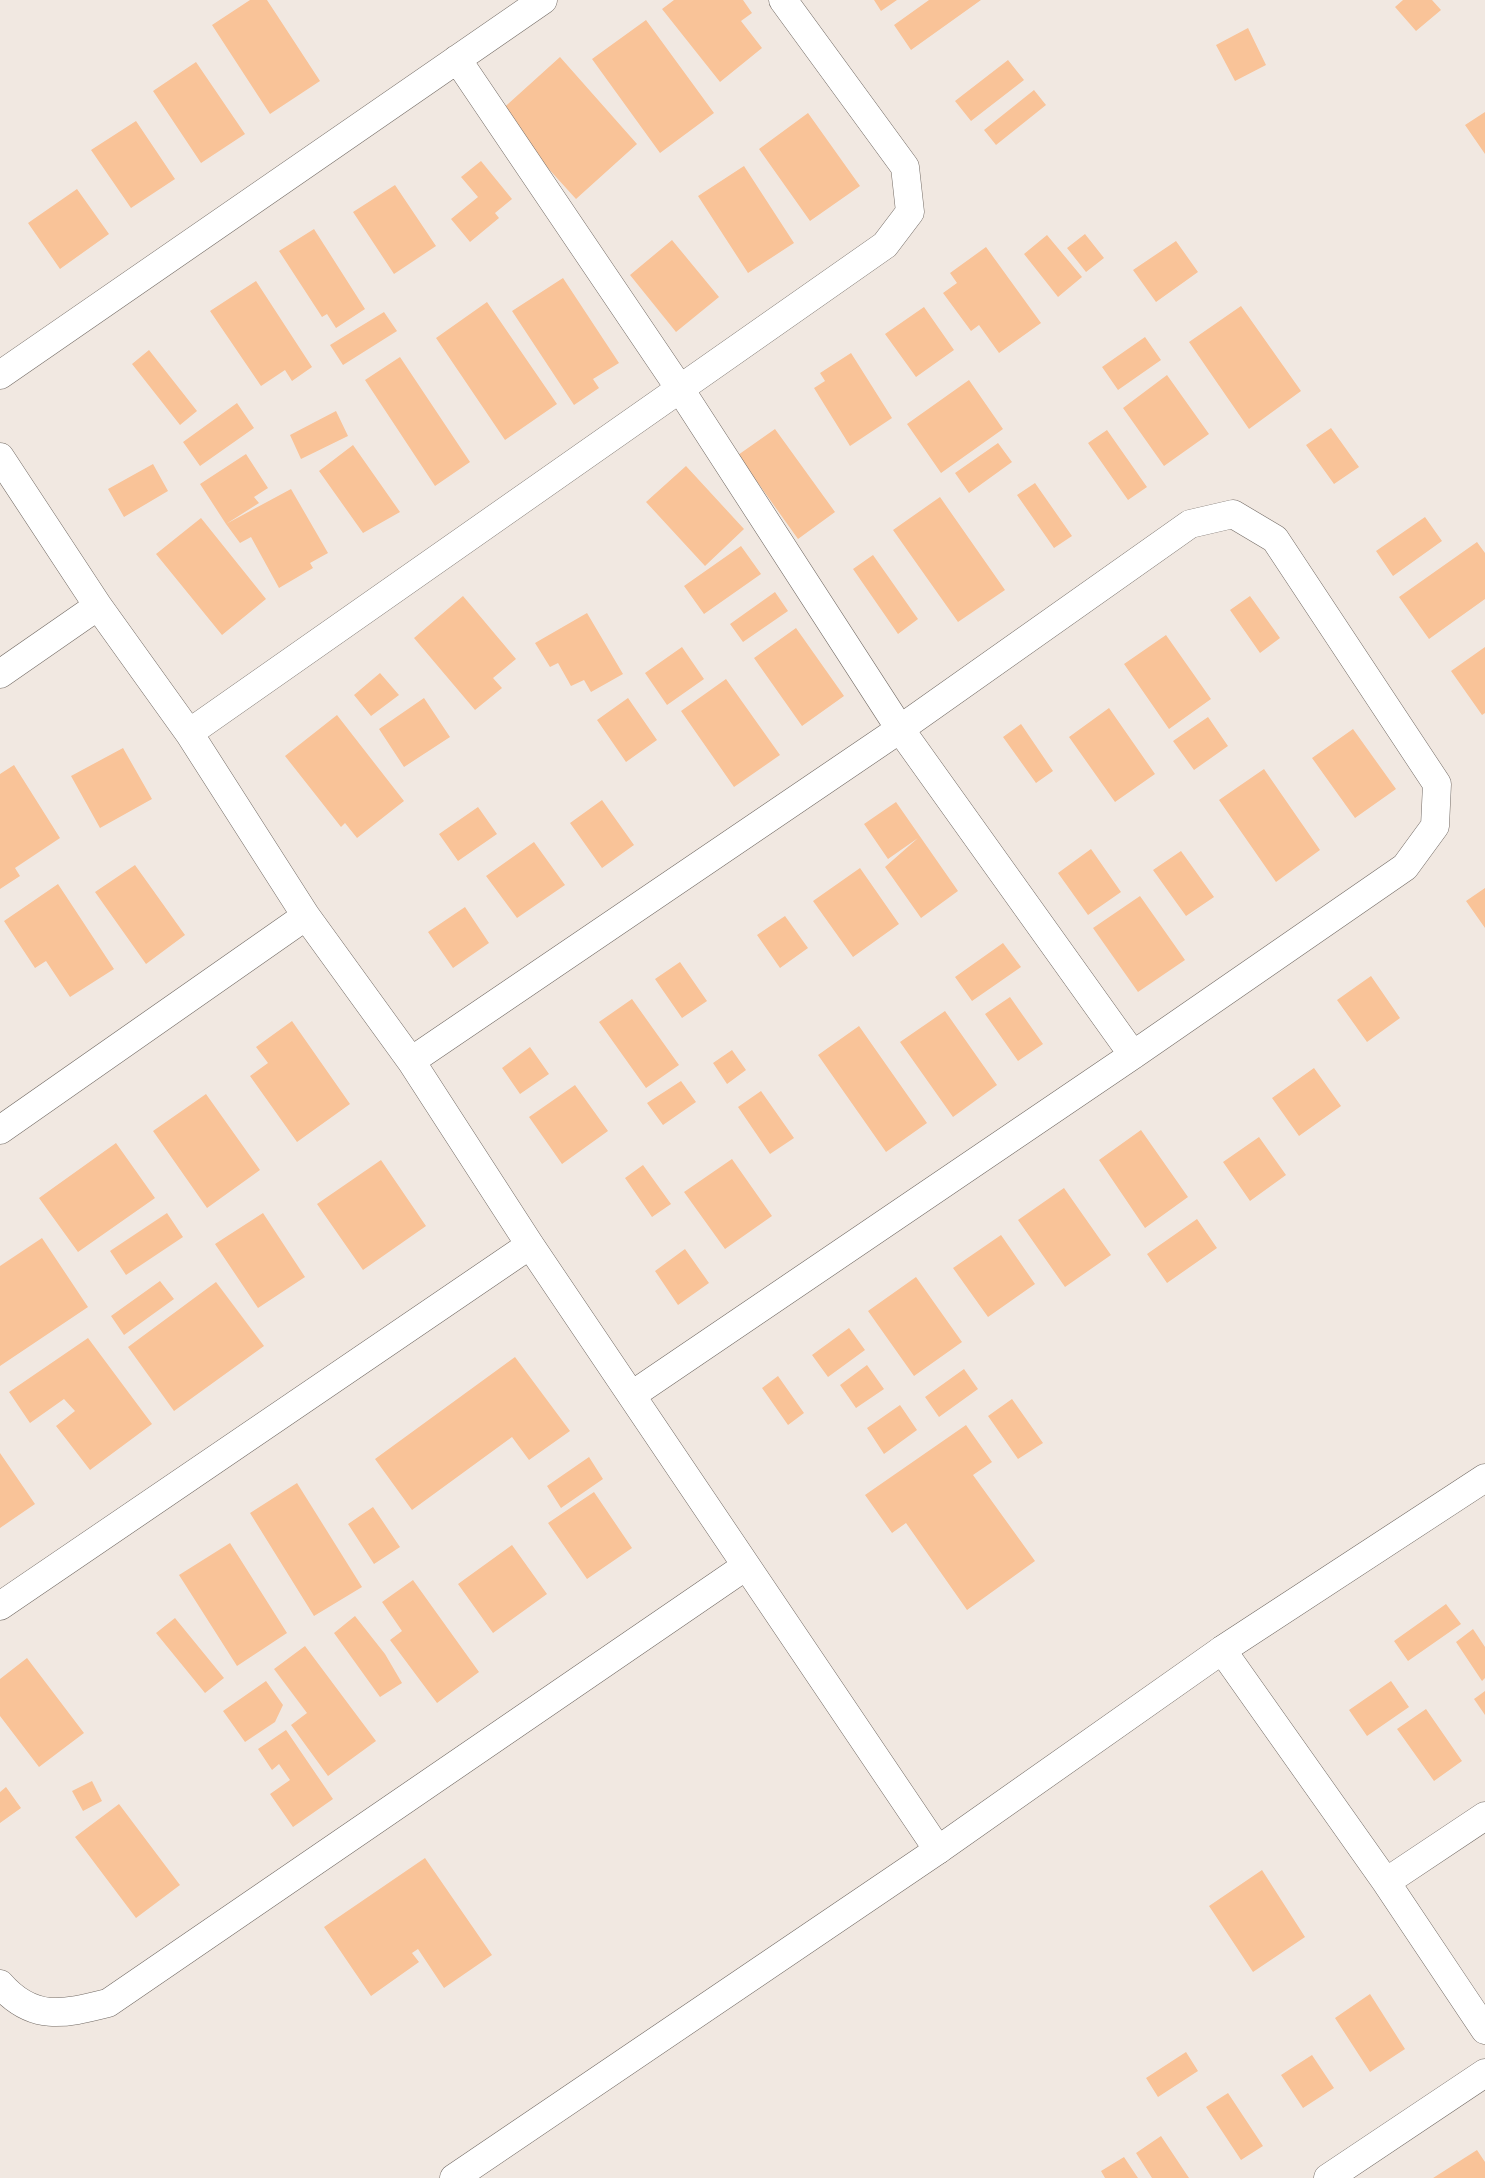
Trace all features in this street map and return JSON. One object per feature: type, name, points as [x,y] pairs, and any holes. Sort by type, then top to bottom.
[{"type":"street","points":[[0,375],[543,0]]},
{"type":"street","points":[[189,733],[885,245],[910,212],[905,168],[783,0]]},
{"type":"street","points":[[457,59],[680,389],[900,729],[1133,1055]]},
{"type":"street","points":[[0,457],[98,606],[189,733],[306,916],[411,1061],[530,1245],[938,1850]]},
{"type":"street","points":[[411,1061],[900,729],[1190,524],[1233,514],[1275,539],[1437,784],[1436,826],[1405,867],[1133,1055],[632,1395]]},
{"type":"street","points":[[0,674],[98,606]]},
{"type":"street","points":[[0,1130],[306,916]]},
{"type":"street","points":[[0,1606],[530,1245]]},
{"type":"street","points":[[454,2178],[938,1850],[1222,1650],[1485,1478]]},
{"type":"street","points":[[0,1984],[13,1999],[37,2010],[70,2012],[108,2004],[746,1566]]},
{"type":"street","points":[[1222,1650],[1386,1882],[1485,2030]]},
{"type":"street","points":[[1386,1882],[1485,1816]]},
{"type":"street","points":[[1328,2178],[1485,2073]]},
{"type":"building","points":[[250,0],[267,0],[320,81],[270,114],[212,25]]},
{"type":"building","points":[[674,0],[743,0],[752,13],[741,21],[762,48],[720,82],[662,9]]},
{"type":"building","points":[[874,0],[897,0],[881,11]]},
{"type":"building","points":[[929,0],[981,0],[911,50],[894,25]]},
{"type":"building","points":[[1403,0],[1432,0],[1441,10],[1416,31],[1395,7]]},
{"type":"building","points":[[646,20],[714,113],[660,153],[592,59]]},
{"type":"building","points":[[1248,28],[1266,65],[1235,81],[1216,45]]},
{"type":"building","points":[[560,57],[637,144],[576,199],[498,113]]},
{"type":"building","points":[[1008,60],[1024,80],[971,121],[955,101]]},
{"type":"building","points":[[196,62],[245,134],[201,163],[153,91]]},
{"type":"building","points":[[1034,90],[1046,105],[996,145],[984,130]]},
{"type":"building","points":[[1485,112],[1485,154],[1465,125]]},
{"type":"building","points":[[808,113],[860,186],[810,221],[759,149]]},
{"type":"building","points":[[136,121],[175,179],[131,208],[91,150]]},
{"type":"building","points":[[481,161],[512,199],[495,213],[499,218],[470,242],[451,219],[478,197],[461,177]]},
{"type":"building","points":[[744,166],[794,243],[748,273],[698,196]]},
{"type":"building","points":[[395,185],[436,246],[394,274],[353,212]]},
{"type":"building","points":[[77,189],[109,234],[60,269],[28,223]]},
{"type":"building","points":[[314,229],[365,309],[336,328],[327,314],[322,317],[279,251]]},
{"type":"building","points":[[1085,234],[1104,258],[1086,272],[1067,248]]},
{"type":"building","points":[[1047,235],[1082,277],[1058,297],[1024,254]]},
{"type":"building","points":[[672,240],[719,297],[676,332],[630,275]]},
{"type":"building","points":[[1176,241],[1198,272],[1156,302],[1133,270]]},
{"type":"building","points":[[986,247],[1041,323],[999,353],[979,325],[971,331],[943,293],[957,283],[950,273]]},
{"type":"building","points":[[563,278],[619,363],[593,379],[599,388],[574,405],[512,311]]},
{"type":"building","points":[[256,281],[312,367],[292,381],[285,370],[261,386],[210,311]]},
{"type":"building","points":[[487,302],[557,404],[505,440],[436,338]]},
{"type":"building","points":[[1241,306],[1301,391],[1249,429],[1189,342]]},
{"type":"building","points":[[924,307],[954,350],[916,377],[885,334]]},
{"type":"building","points":[[384,312],[397,331],[343,365],[330,345]]},
{"type":"building","points":[[1145,337],[1161,360],[1118,390],[1102,367]]},
{"type":"building","points":[[149,350],[197,411],[180,425],[132,364]]},
{"type":"building","points":[[851,353],[892,418],[850,446],[814,388],[825,381],[820,373]]},
{"type":"building","points":[[400,357],[470,462],[435,486],[365,380]]},
{"type":"building","points":[[1167,375],[1209,434],[1164,466],[1123,408]]},
{"type":"building","points":[[969,380],[1003,429],[941,473],[907,424]]},
{"type":"building","points":[[237,403],[254,428],[200,466],[183,442]]},
{"type":"building","points":[[336,411],[348,436],[301,459],[290,435]]},
{"type":"building","points":[[1331,428],[1359,467],[1334,484],[1306,445]]},
{"type":"building","points":[[775,429],[835,512],[798,539],[738,455]]},
{"type":"building","points":[[1107,430],[1147,487],[1128,500],[1088,443]]},
{"type":"building","points":[[998,443],[1012,462],[969,493],[955,473]]},
{"type":"building","points":[[353,445],[400,512],[363,533],[319,471]]},
{"type":"building","points":[[246,454],[268,488],[254,497],[259,503],[226,524],[200,484]]},
{"type":"building","points":[[153,464],[168,491],[124,517],[108,489]]},
{"type":"building","points":[[686,466],[744,529],[705,566],[646,502]]},
{"type":"building","points":[[1035,483],[1072,536],[1054,548],[1017,495]]},
{"type":"building","points":[[291,489],[328,553],[310,563],[313,568],[279,588],[251,537],[240,543],[226,524]]},
{"type":"building","points":[[940,497],[1005,590],[958,622],[893,530]]},
{"type":"building","points":[[1425,517],[1442,541],[1393,576],[1376,551]]},
{"type":"building","points":[[201,518],[266,599],[222,635],[156,554]]},
{"type":"building","points":[[1477,542],[1485,553],[1485,599],[1429,639],[1399,597]]},
{"type":"building","points":[[741,546],[761,574],[704,614],[684,586]]},
{"type":"building","points":[[873,555],[918,619],[898,634],[853,569]]},
{"type":"building","points":[[775,592],[788,611],[743,642],[730,624]]},
{"type":"building","points":[[463,596],[516,659],[493,678],[502,688],[475,710],[414,638]]},
{"type":"building","points":[[1250,596],[1280,638],[1260,653],[1230,610]]},
{"type":"building","points":[[587,613],[623,674],[591,692],[584,680],[571,686],[558,663],[550,667],[535,643]]},
{"type":"building","points":[[796,628],[844,696],[802,726],[754,658]]},
{"type":"building","points":[[1166,635],[1211,699],[1169,729],[1124,664]]},
{"type":"building","points":[[682,647],[704,679],[667,705],[645,673]]},
{"type":"building","points":[[1485,647],[1485,713],[1482,715],[1451,671]]},
{"type":"building","points":[[380,673],[399,695],[371,716],[354,695]]},
{"type":"building","points":[[726,679],[780,755],[734,787],[681,711]]},
{"type":"building","points":[[424,698],[450,737],[404,767],[379,729]]},
{"type":"building","points":[[628,698],[657,740],[626,762],[597,720]]},
{"type":"building","points":[[1109,708],[1155,774],[1115,802],[1069,737]]},
{"type":"building","points":[[337,715],[404,801],[357,838],[345,823],[341,827],[285,756]]},
{"type":"building","points":[[1208,717],[1228,746],[1194,770],[1173,741]]},
{"type":"building","points":[[1021,724],[1053,771],[1036,783],[1003,737]]},
{"type":"building","points":[[1353,729],[1396,789],[1355,818],[1312,758]]},
{"type":"building","points":[[123,748],[152,799],[100,828],[71,776]]},
{"type":"building","points":[[14,765],[60,838],[15,868],[20,876],[0,889],[0,774]]},
{"type":"building","points":[[1264,769],[1320,850],[1276,882],[1219,800]]},
{"type":"building","points":[[602,800],[634,845],[602,868],[570,823]]},
{"type":"building","points":[[896,802],[958,891],[921,918],[885,867],[918,838],[888,859],[864,824]]},
{"type":"building","points":[[478,807],[497,834],[458,861],[439,834]]},
{"type":"building","points":[[534,842],[565,885],[517,918],[486,876]]},
{"type":"building","points":[[1091,849],[1121,892],[1088,915],[1058,873]]},
{"type":"building","points":[[1181,851],[1214,897],[1186,916],[1153,870]]},
{"type":"building","points":[[135,865],[185,935],[146,964],[95,892]]},
{"type":"building","points":[[860,868],[899,924],[853,957],[813,901]]},
{"type":"building","points":[[58,884],[114,969],[70,997],[46,961],[35,968],[4,921]]},
{"type":"building","points":[[1485,888],[1485,928],[1466,901]]},
{"type":"building","points":[[1140,896],[1185,960],[1138,992],[1093,928]]},
{"type":"building","points":[[465,907],[489,943],[453,968],[428,932]]},
{"type":"building","points":[[785,916],[808,948],[780,968],[757,935]]},
{"type":"building","points":[[1003,943],[1021,967],[972,1001],[955,977]]},
{"type":"building","points":[[680,962],[707,1001],[682,1018],[655,979]]},
{"type":"building","points":[[1371,976],[1400,1018],[1367,1042],[1337,1000]]},
{"type":"building","points":[[1010,997],[1043,1044],[1018,1061],[985,1014]]},
{"type":"building","points":[[632,999],[679,1065],[646,1088],[599,1022]]},
{"type":"building","points":[[945,1011],[997,1085],[953,1117],[900,1042]]},
{"type":"building","points":[[292,1021],[350,1104],[297,1142],[250,1076],[268,1063],[256,1047]]},
{"type":"building","points":[[859,1026],[927,1123],[886,1152],[818,1055]]},
{"type":"building","points":[[530,1047],[549,1074],[520,1094],[502,1068]]},
{"type":"building","points":[[732,1050],[746,1070],[727,1084],[713,1063]]},
{"type":"building","points":[[1314,1068],[1341,1106],[1299,1136],[1272,1098]]},
{"type":"building","points":[[681,1081],[696,1102],[663,1125],[647,1103]]},
{"type":"building","points":[[575,1085],[608,1131],[562,1164],[529,1117]]},
{"type":"building","points":[[761,1091],[794,1138],[770,1154],[738,1107]]},
{"type":"building","points":[[206,1094],[260,1170],[207,1208],[153,1131]]},
{"type":"building","points":[[1141,1130],[1188,1197],[1145,1228],[1099,1160]]},
{"type":"building","points":[[1259,1137],[1286,1175],[1250,1201],[1223,1162]]},
{"type":"building","points":[[116,1143],[155,1198],[78,1252],[39,1198]]},
{"type":"building","points":[[732,1159],[772,1216],[725,1249],[684,1192]]},
{"type":"building","points":[[381,1160],[426,1226],[363,1270],[317,1204]]},
{"type":"building","points":[[643,1165],[671,1204],[652,1217],[625,1178]]},
{"type":"building","points":[[1064,1188],[1111,1255],[1065,1287],[1018,1220]]},
{"type":"building","points":[[167,1213],[183,1237],[126,1275],[110,1251]]},
{"type":"building","points":[[263,1213],[305,1277],[258,1308],[215,1244]]},
{"type":"building","points":[[1197,1219],[1217,1248],[1167,1283],[1147,1254]]},
{"type":"building","points":[[1001,1235],[1035,1284],[988,1317],[953,1268]]},
{"type":"building","points":[[42,1238],[88,1307],[0,1366],[0,1266]]},
{"type":"building","points":[[685,1249],[709,1283],[678,1305],[655,1271]]},
{"type":"building","points":[[916,1277],[962,1342],[914,1376],[868,1311]]},
{"type":"building","points":[[160,1281],[174,1299],[124,1335],[111,1316]]},
{"type":"building","points":[[216,1282],[264,1346],[174,1411],[128,1347]]},
{"type":"building","points":[[849,1328],[865,1350],[828,1377],[812,1355]]},
{"type":"building","points":[[88,1338],[152,1424],[90,1470],[56,1426],[75,1411],[64,1399],[30,1423],[9,1392]]},
{"type":"building","points":[[515,1357],[570,1431],[529,1460],[512,1437],[412,1510],[375,1459]]},
{"type":"building","points":[[867,1365],[884,1389],[856,1408],[840,1385]]},
{"type":"building","points":[[964,1369],[978,1389],[939,1417],[925,1397]]},
{"type":"building","points":[[778,1376],[804,1413],[788,1425],[762,1388]]},
{"type":"building","points":[[1012,1399],[1043,1443],[1018,1459],[988,1416]]},
{"type":"building","points":[[900,1405],[917,1430],[884,1454],[867,1428]]},
{"type":"building","points":[[966,1425],[992,1462],[973,1475],[1035,1561],[967,1610],[906,1523],[892,1533],[865,1495]]},
{"type":"building","points":[[0,1453],[35,1504],[0,1528]]},
{"type":"building","points":[[589,1457],[603,1479],[561,1508],[547,1486]]},
{"type":"building","points":[[297,1483],[362,1587],[314,1616],[250,1513]]},
{"type":"building","points":[[594,1492],[632,1548],[587,1579],[548,1523]]},
{"type":"building","points":[[373,1507],[400,1547],[374,1564],[348,1524]]},
{"type":"building","points":[[230,1543],[287,1633],[237,1666],[179,1575]]},
{"type":"building","points":[[512,1545],[547,1594],[493,1633],[458,1584]]},
{"type":"building","points":[[413,1580],[479,1672],[437,1703],[390,1640],[402,1631],[382,1602]]},
{"type":"building","points":[[1446,1604],[1461,1624],[1408,1661],[1394,1641]]},
{"type":"building","points":[[355,1616],[385,1654],[402,1683],[380,1697],[334,1633]]},
{"type":"building","points":[[175,1618],[224,1678],[205,1693],[156,1633]]},
{"type":"building","points":[[1473,1629],[1485,1647],[1485,1678],[1482,1681],[1456,1642]]},
{"type":"building","points":[[305,1646],[376,1741],[328,1776],[291,1725],[307,1713],[274,1669]]},
{"type":"building","points":[[27,1658],[84,1733],[39,1767],[0,1716],[0,1679]]},
{"type":"building","points":[[266,1681],[283,1705],[275,1722],[245,1742],[223,1711]]},
{"type":"building","points":[[1391,1681],[1409,1707],[1367,1736],[1349,1710]]},
{"type":"building","points":[[1485,1691],[1485,1715],[1474,1699]]},
{"type":"building","points":[[1426,1709],[1462,1761],[1434,1781],[1397,1729]]},
{"type":"building","points":[[286,1730],[333,1799],[293,1827],[270,1794],[290,1780],[279,1764],[272,1770],[258,1749]]},
{"type":"building","points":[[92,1781],[102,1801],[83,1811],[72,1791]]},
{"type":"building","points":[[6,1787],[21,1808],[0,1823],[0,1792]]},
{"type":"building","points":[[119,1804],[180,1885],[136,1918],[75,1837]]},
{"type":"building","points":[[425,1858],[492,1955],[444,1988],[418,1949],[412,1953],[419,1962],[371,1996],[324,1927]]},
{"type":"building","points":[[1262,1870],[1305,1937],[1253,1972],[1209,1906]]},
{"type":"building","points":[[1370,1994],[1405,2049],[1370,2072],[1335,2018]]},
{"type":"building","points":[[1186,2052],[1198,2071],[1158,2097],[1146,2078]]},
{"type":"building","points":[[1312,2055],[1334,2088],[1303,2108],[1281,2075]]},
{"type":"building","points":[[1228,2093],[1263,2146],[1241,2160],[1206,2107]]},
{"type":"building","points":[[1161,2136],[1189,2178],[1152,2178],[1136,2153]]},
{"type":"building","points":[[1477,2150],[1485,2162],[1485,2178],[1433,2178]]},
{"type":"building","points":[[1124,2157],[1138,2178],[1105,2178],[1101,2171]]}]
